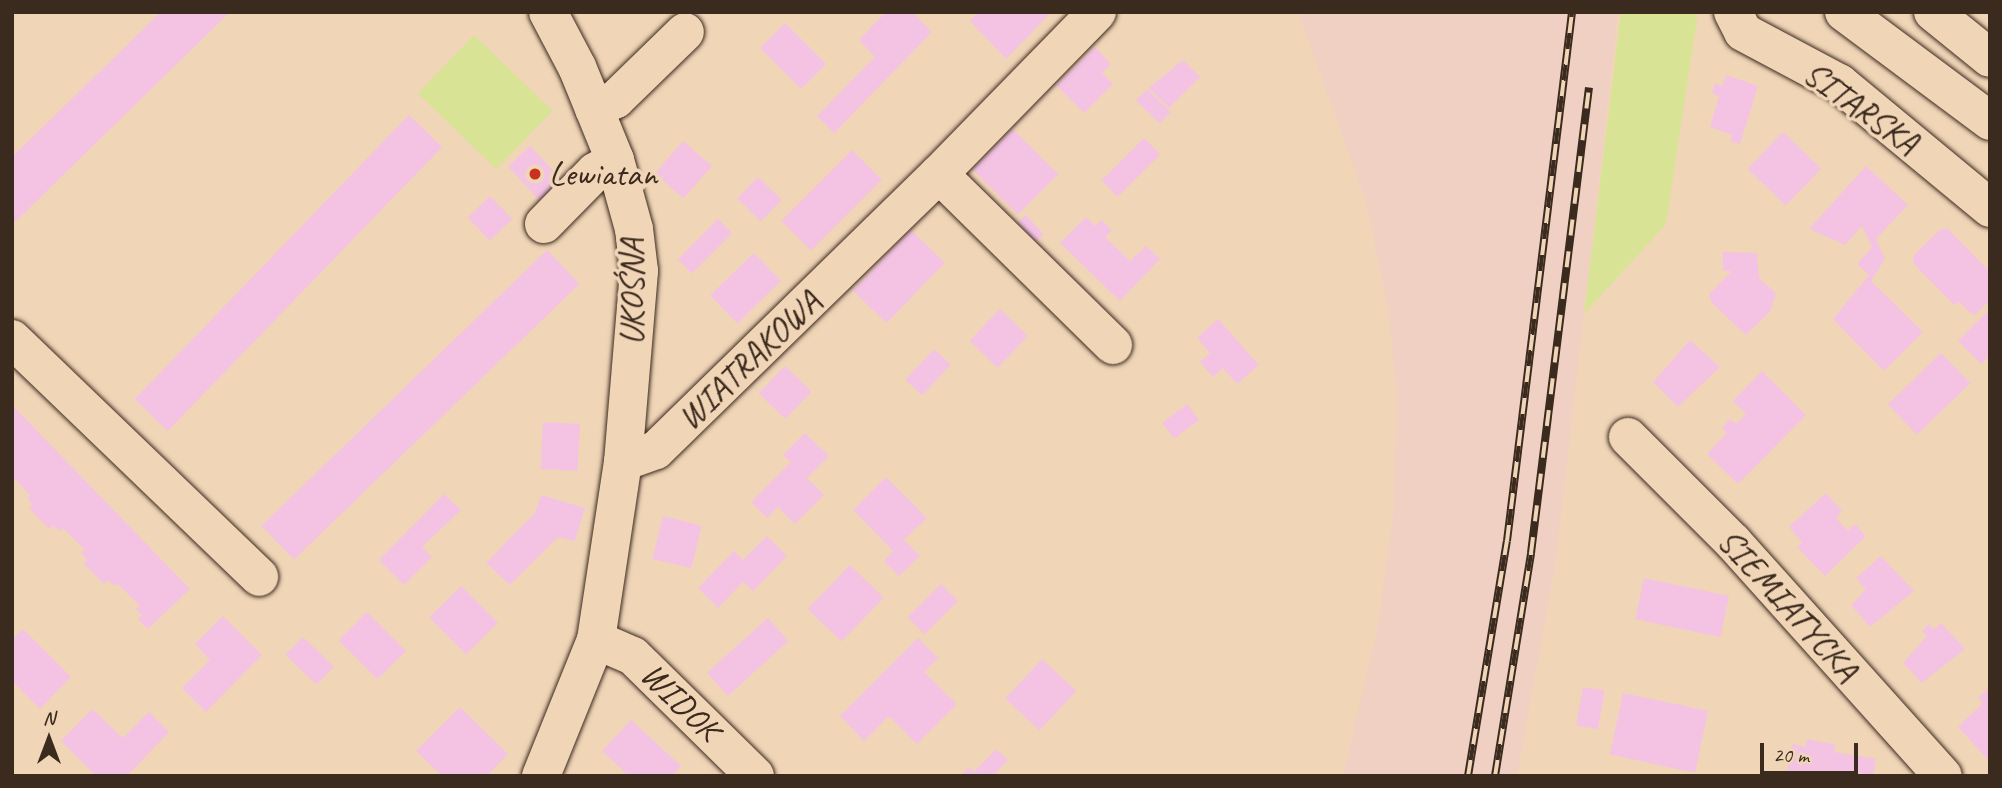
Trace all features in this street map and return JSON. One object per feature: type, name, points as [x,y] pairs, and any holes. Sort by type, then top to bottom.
[{"type":"street","name":"UKOŚNA","points":[[548,12],[615,160],[634,229],[639,271],[623,462]]},
{"type":"street","name":"WIATRAKOWA","points":[[623,462],[656,450],[939,174],[1097,12]]},
{"type":"street","name":"SITARSKA","points":[[1733,12],[1744,32],[1839,83],[1990,208]]},
{"type":"street","points":[[1844,12],[1990,121]]},
{"type":"street","points":[[1933,12],[1990,58]]},
{"type":"street","points":[[594,109],[616,99],[685,32]]},
{"type":"street","points":[[544,224],[595,172],[615,160]]},
{"type":"street","points":[[939,174],[1113,345]]},
{"type":"street","points":[[12,339],[259,577]]},
{"type":"street","name":"SIEMIATYCKA","points":[[1629,438],[1733,542],[1943,776]]},
{"type":"street","points":[[541,776],[596,640],[623,462]]},
{"type":"street","name":"WIDOK","points":[[596,640],[633,656],[755,776]]},
{"type":"shaded area","points":[[1298,12],[1618,12],[1556,559],[1517,776],[1343,776],[1378,625],[1393,516],[1397,397],[1388,307],[1365,198]]},
{"type":"green space","points":[[1621,12],[1698,12],[1666,224],[1584,314]]},
{"type":"green space","points":[[474,35],[552,111],[496,169],[418,93]]},
{"type":"building","points":[[161,12],[230,12],[12,225],[12,157]]},
{"type":"building","points":[[886,12],[912,12],[932,32],[834,133],[817,116],[875,57],[859,40]]},
{"type":"building","points":[[978,12],[1052,12],[1006,59],[970,21]]},
{"type":"building","points":[[785,23],[826,64],[801,89],[760,48]]},
{"type":"building","points":[[1095,47],[1111,64],[1102,73],[1113,84],[1084,113],[1056,85]]},
{"type":"building","points":[[1183,60],[1200,77],[1169,108],[1149,88]]},
{"type":"building","points":[[1726,75],[1758,86],[1740,144],[1730,141],[1732,135],[1710,127],[1719,96],[1712,93],[1715,83],[1722,86]]},
{"type":"building","points":[[1147,89],[1171,112],[1160,123],[1136,101]]},
{"type":"building","points":[[409,115],[442,147],[168,431],[135,399]]},
{"type":"building","points":[[1013,129],[1058,174],[1018,215],[973,169]]},
{"type":"building","points":[[1783,132],[1821,169],[1786,206],[1748,169]]},
{"type":"building","points":[[1144,138],[1160,154],[1118,197],[1102,180]]},
{"type":"building","points":[[683,141],[712,166],[683,198],[655,173]]},
{"type":"building","name":"Lewiatan","points":[[530,146],[562,180],[540,201],[508,166]]},
{"type":"building","points":[[852,150],[882,180],[811,250],[781,221]]},
{"type":"building","points":[[1866,166],[1908,205],[1876,239],[1885,259],[1871,281],[1923,332],[1884,371],[1833,319],[1869,275],[1857,264],[1872,247],[1862,226],[1845,245],[1809,229]]},
{"type":"building","points":[[758,177],[782,200],[761,222],[737,199]]},
{"type":"building","points":[[490,196],[512,219],[490,241],[468,218]]},
{"type":"building","points":[[1026,215],[1044,234],[1025,251],[1008,232]]},
{"type":"building","points":[[1086,217],[1095,226],[1101,220],[1112,230],[1105,237],[1130,261],[1146,246],[1160,259],[1120,301],[1060,243]]},
{"type":"building","points":[[718,219],[732,233],[692,273],[678,259]]},
{"type":"building","points":[[1941,229],[1948,229],[1989,271],[1990,300],[1974,316],[1959,302],[1954,305],[1913,263],[1914,255]]},
{"type":"building","points":[[911,230],[945,263],[886,323],[853,290]]},
{"type":"building","points":[[547,250],[580,284],[294,560],[261,526]]},
{"type":"building","points":[[1723,252],[1757,253],[1759,278],[1776,293],[1771,310],[1746,335],[1712,303],[1709,294],[1732,271],[1723,271]]},
{"type":"building","points":[[754,253],[781,281],[737,323],[710,295]]},
{"type":"building","points":[[1000,309],[1028,336],[997,368],[969,341]]},
{"type":"building","points":[[1990,309],[1990,355],[1981,364],[1958,341]]},
{"type":"building","points":[[1218,319],[1259,365],[1237,384],[1223,368],[1213,377],[1200,362],[1210,353],[1197,338]]},
{"type":"building","points":[[1690,340],[1720,367],[1678,407],[1653,382]]},
{"type":"building","points":[[934,349],[951,365],[922,395],[905,380]]},
{"type":"building","points":[[1941,353],[1970,383],[1917,435],[1888,404]]},
{"type":"building","points":[[785,366],[812,392],[785,419],[759,393]]},
{"type":"building","points":[[1762,371],[1806,415],[1738,484],[1707,454],[1727,433],[1722,428],[1730,419],[1736,424],[1746,414],[1733,401]]},
{"type":"building","points":[[1187,404],[1199,420],[1174,439],[1162,423]]},
{"type":"building","points":[[12,405],[190,589],[148,629],[138,619],[142,615],[136,609],[139,605],[117,583],[114,586],[108,580],[104,584],[84,564],[87,559],[81,553],[85,550],[63,528],[59,531],[53,525],[49,529],[29,508],[33,504],[27,498],[30,495],[12,476]]},
{"type":"building","points":[[543,422],[580,424],[577,471],[541,469]]},
{"type":"building","points":[[805,433],[829,456],[807,478],[824,495],[795,524],[778,507],[767,518],[751,502],[791,462],[783,455]]},
{"type":"building","points":[[886,477],[927,518],[904,540],[920,556],[899,576],[884,561],[893,551],[853,510]]},
{"type":"building","points":[[1826,493],[1842,511],[1836,518],[1848,531],[1855,524],[1866,536],[1825,576],[1797,547],[1802,543],[1789,527]]},
{"type":"building","points":[[444,494],[461,510],[422,547],[432,557],[404,585],[379,560]]},
{"type":"building","points":[[541,495],[585,508],[575,541],[558,537],[510,585],[486,563],[535,513]]},
{"type":"building","points":[[663,516],[702,526],[691,568],[652,559]]},
{"type":"building","points":[[767,536],[787,556],[753,591],[743,582],[718,608],[698,588],[734,551],[743,560]]},
{"type":"building","points":[[1881,556],[1914,591],[1870,627],[1851,605],[1866,589],[1856,578]]},
{"type":"building","points":[[850,565],[884,598],[841,642],[808,609]]},
{"type":"building","points":[[1644,578],[1729,596],[1720,637],[1635,619]]},
{"type":"building","points":[[941,584],[958,601],[925,634],[908,617]]},
{"type":"building","points":[[461,586],[498,623],[466,655],[429,618]]},
{"type":"building","points":[[367,612],[406,651],[378,679],[339,640]]},
{"type":"building","points":[[223,616],[262,655],[206,712],[182,688],[210,660],[195,644]]},
{"type":"building","points":[[768,618],[789,641],[728,696],[707,673]]},
{"type":"building","points":[[1941,623],[1965,649],[1922,683],[1903,663],[1927,636],[1922,631],[1929,624],[1934,629]]},
{"type":"building","points":[[23,629],[71,677],[40,709],[12,681],[12,640]]},
{"type":"building","points":[[303,637],[334,667],[317,685],[286,655]]},
{"type":"building","points":[[918,638],[938,658],[924,672],[957,704],[917,744],[889,716],[864,741],[840,716]]},
{"type":"building","points":[[1042,659],[1076,691],[1040,731],[1005,698]]},
{"type":"building","points":[[1583,687],[1605,691],[1598,729],[1576,725]]},
{"type":"building","points":[[1990,687],[1990,762],[1958,727],[1983,703],[1978,698]]},
{"type":"building","points":[[1623,693],[1708,711],[1695,773],[1610,755]]},
{"type":"building","points":[[460,707],[508,754],[487,776],[442,776],[416,751]]},
{"type":"building","points":[[92,709],[123,738],[149,712],[169,732],[127,776],[96,776],[61,741]]},
{"type":"building","points":[[631,720],[681,766],[672,776],[629,776],[602,751]]},
{"type":"building","points":[[1807,739],[1836,745],[1834,752],[1876,759],[1873,776],[1786,776],[1792,744],[1806,747]]},
{"type":"building","points":[[996,749],[1008,760],[993,776],[960,776],[969,767],[974,772]]},
{"type":"railway","points":[[1468,776],[1507,541],[1572,12]]},
{"type":"railway","points":[[1495,776],[1531,553],[1589,88]]},
{"type":"place","name":"Lewiatan","points":[[535,174]]}]
